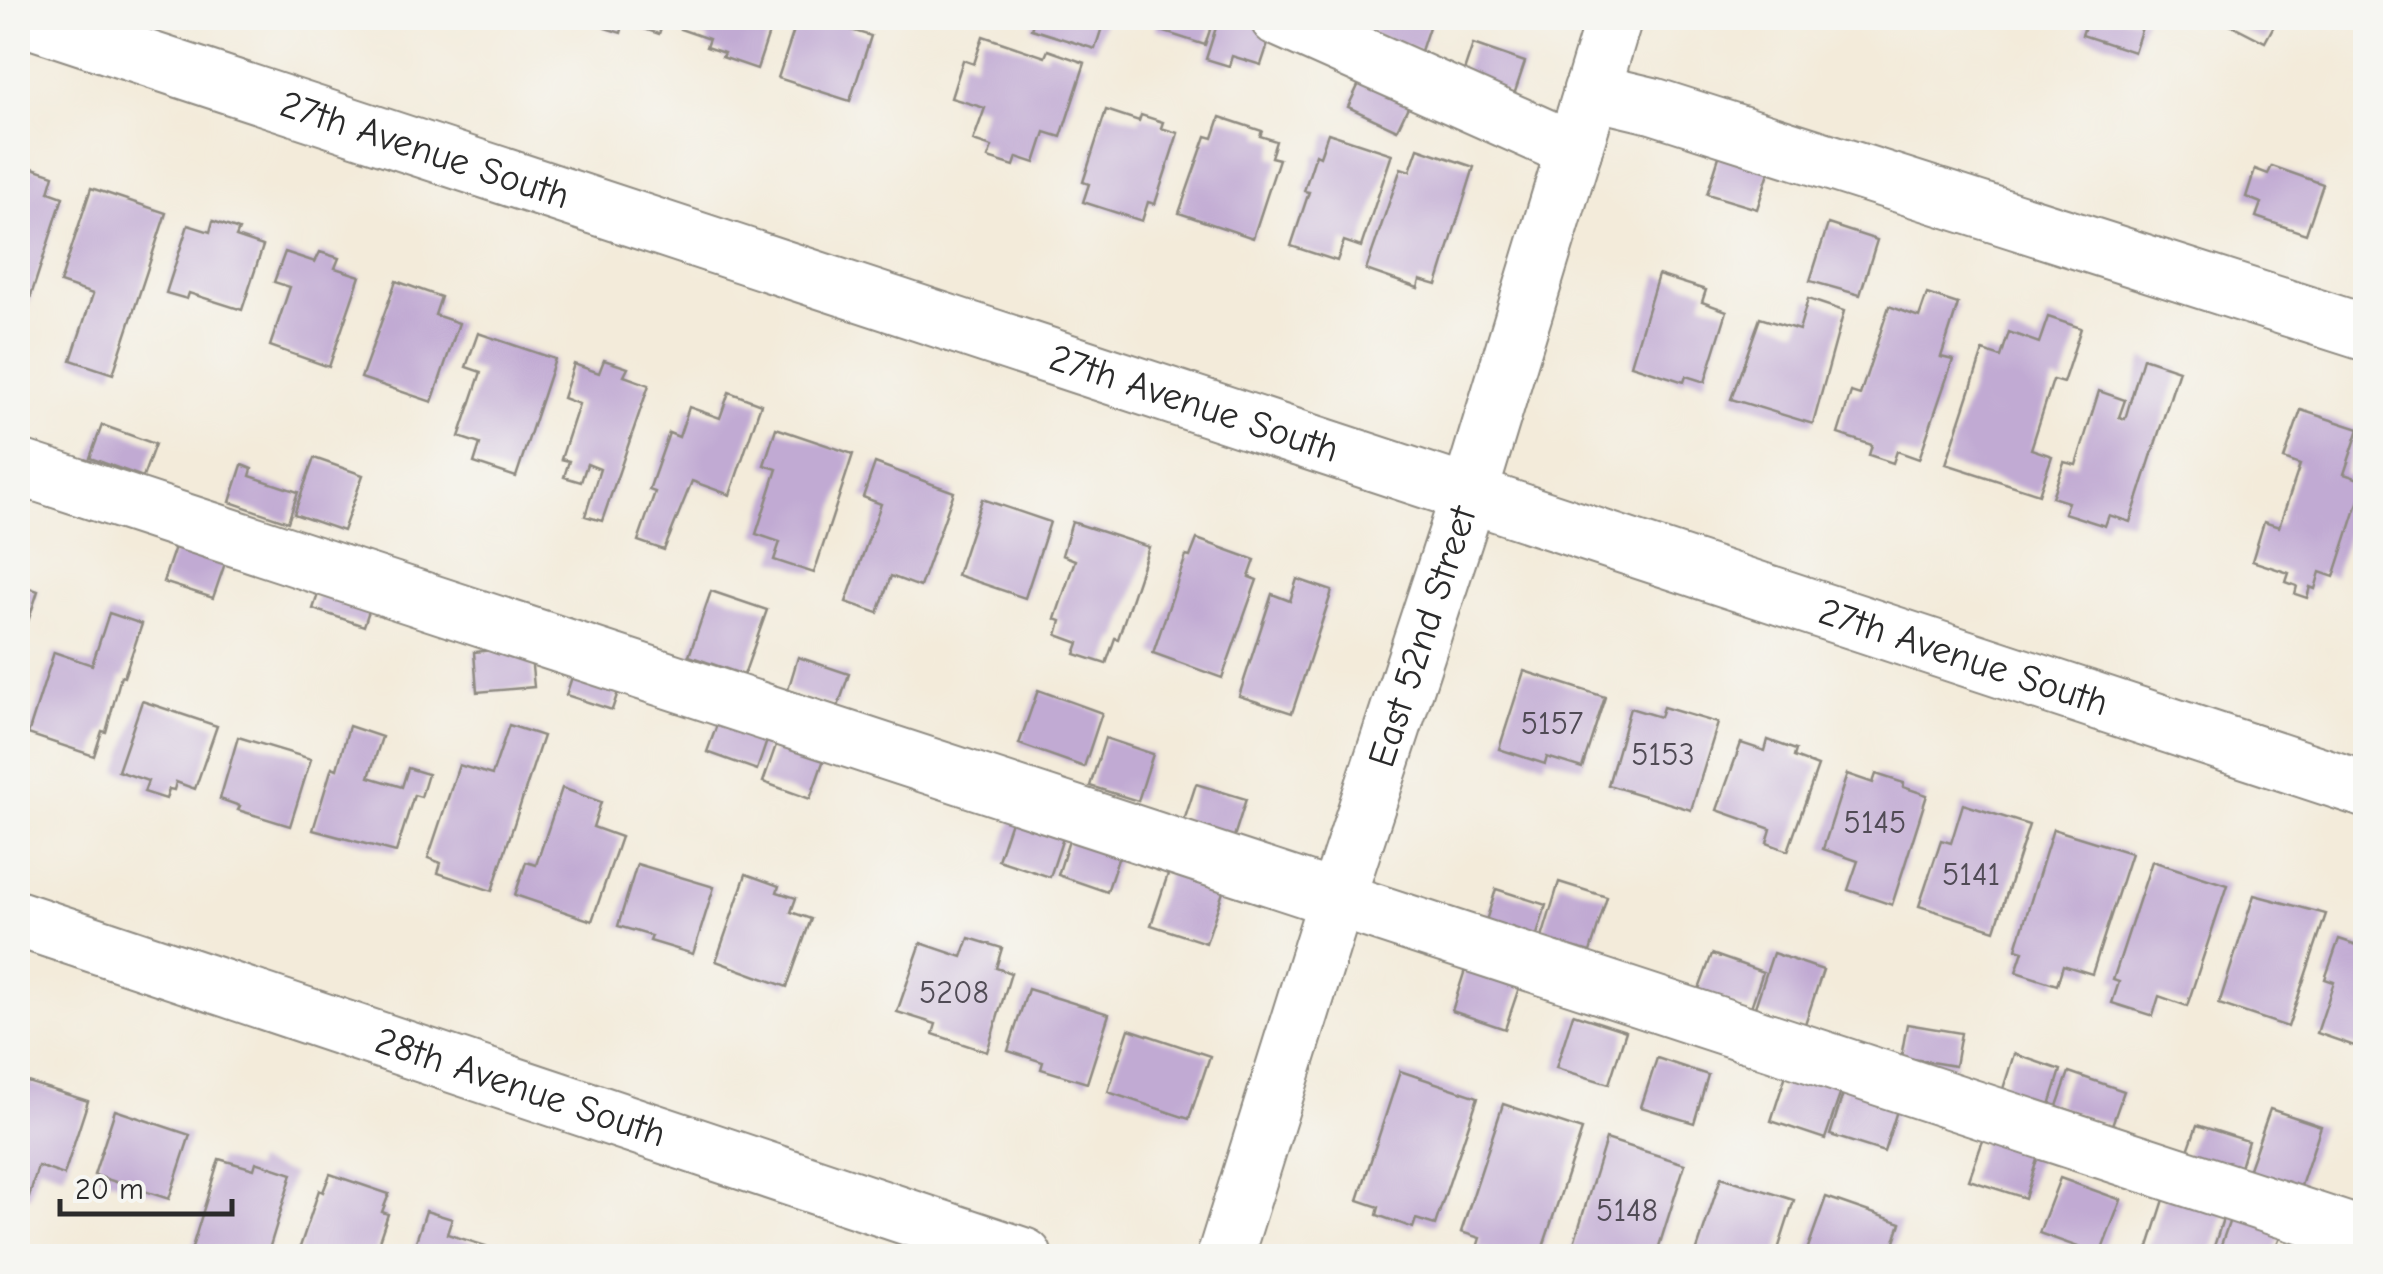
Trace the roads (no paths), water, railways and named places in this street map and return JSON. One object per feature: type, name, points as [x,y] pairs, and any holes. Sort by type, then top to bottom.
[{"type":"street","name":"27th Avenue South","points":[[24,18],[2366,790]]},
{"type":"street","points":[[1278,18],[1574,150]]},
{"type":"street","name":"East 52nd Street","points":[[1225,1256],[1336,901],[1470,495],[1614,18]]},
{"type":"street","points":[[1591,91],[1654,106],[2366,332]]},
{"type":"street","points":[[18,467],[2366,1236]]},
{"type":"street","name":"28th Avenue South","points":[[18,918],[1024,1256]]}]
